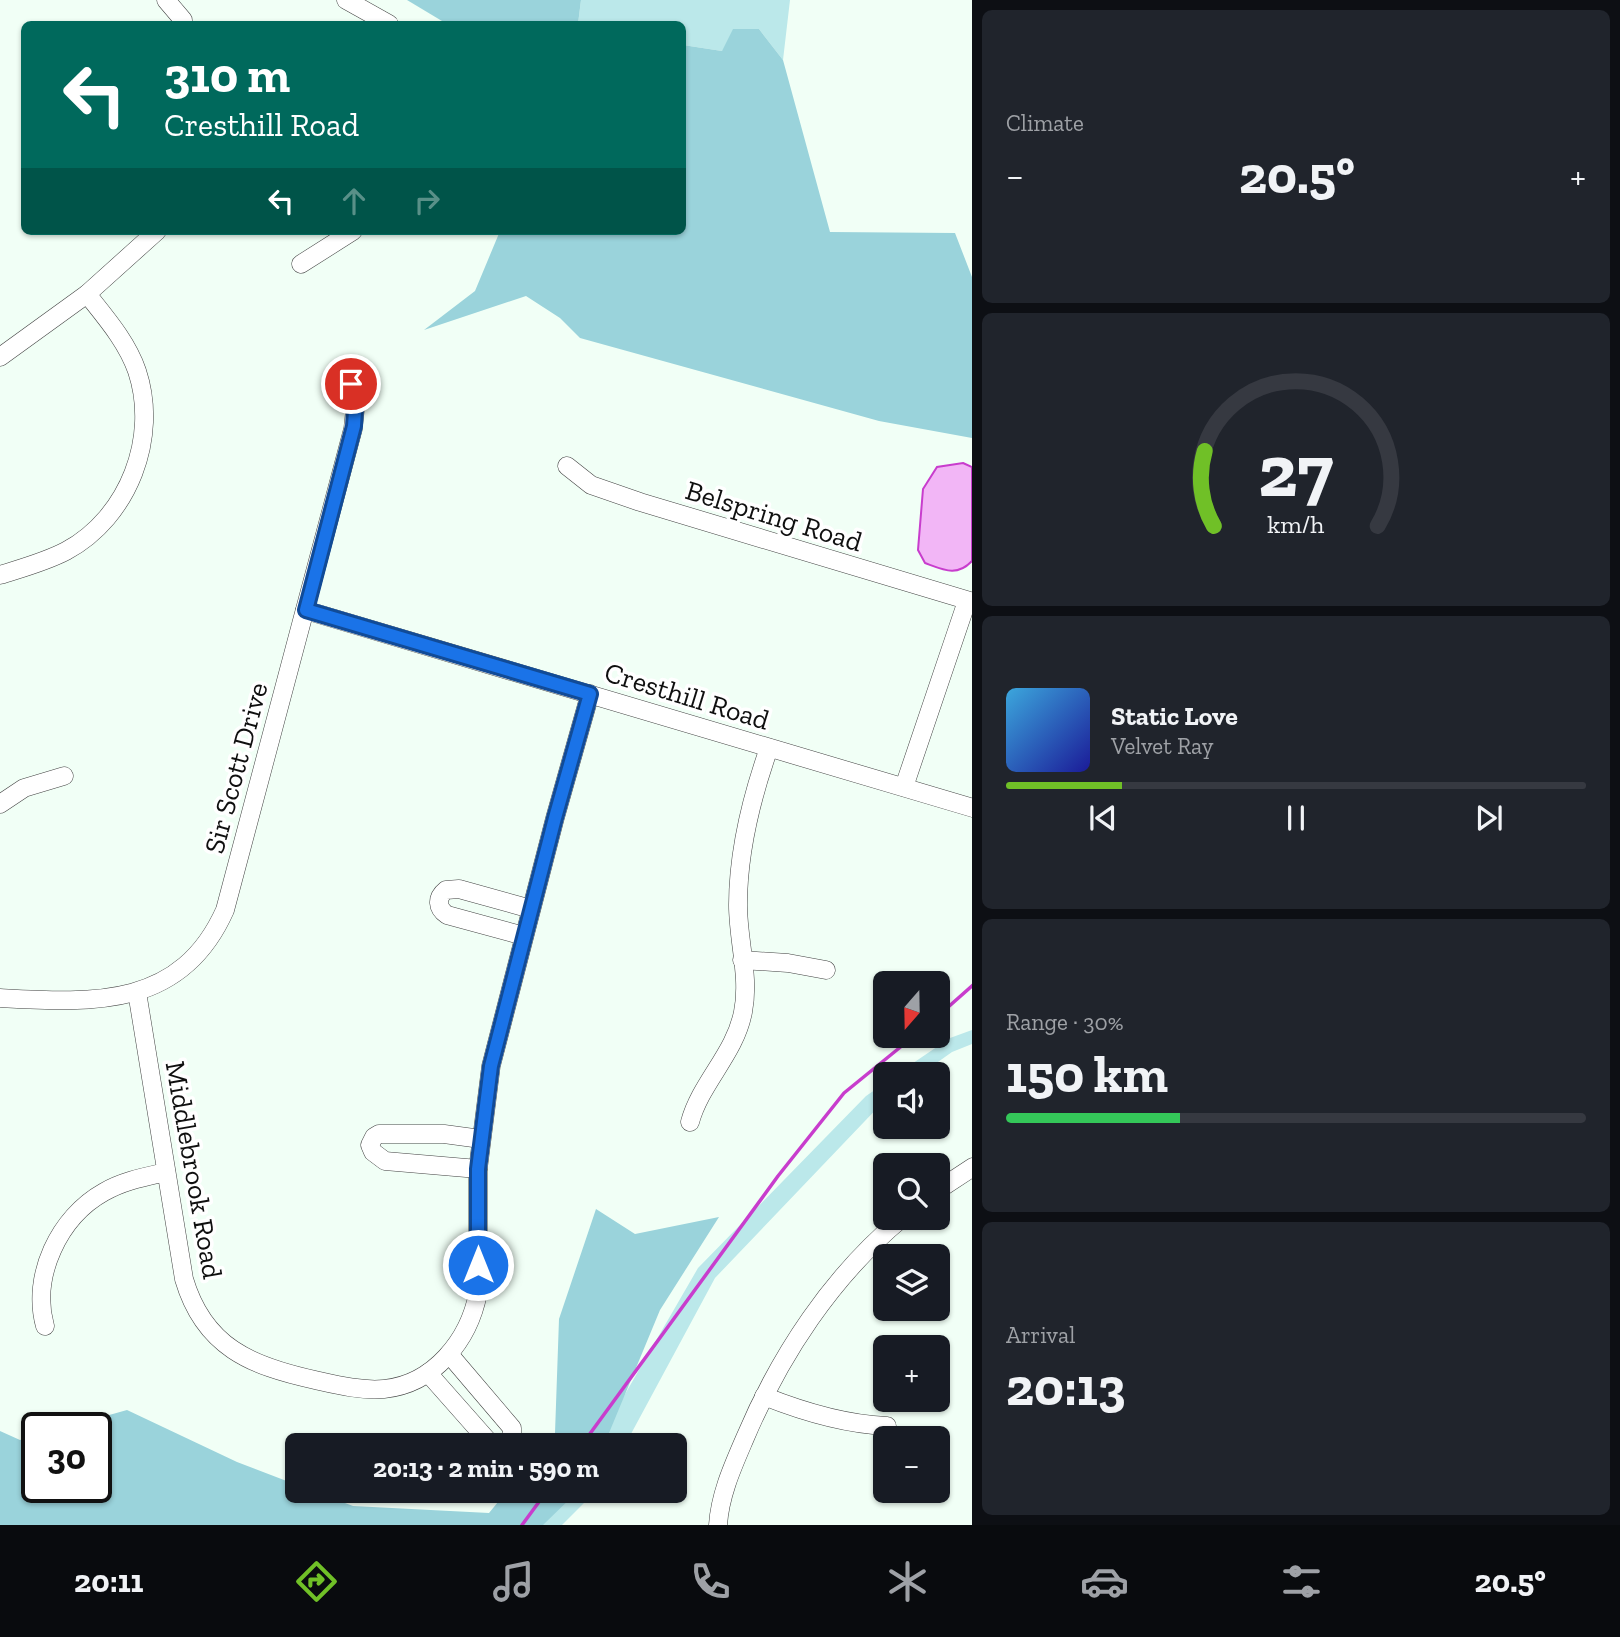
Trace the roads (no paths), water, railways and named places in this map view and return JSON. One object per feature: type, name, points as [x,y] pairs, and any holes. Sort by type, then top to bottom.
[{"type":"street","points":[[166,0],[183,20]]},
{"type":"street","points":[[346,0],[384,21]]},
{"type":"street","points":[[0,357],[88,294],[153,235]]},
{"type":"street","points":[[301,264],[347,235]]},
{"type":"street","points":[[0,575],[68,550],[90,534],[108,516],[136,469],[145,418],[143,393],[127,347],[88,294]]},
{"type":"street","name":"Sir Scott Drive","points":[[0,998],[81,999],[137,992],[159,984],[187,965],[205,944],[225,910],[354,426],[355,410],[351,384]]},
{"type":"street","name":"Belspring Road","points":[[567,466],[591,485],[640,502],[970,602]]},
{"type":"street","points":[[904,788],[970,602]]},
{"type":"street","name":"Cresthill Road","points":[[306,610],[972,808]]},
{"type":"street","name":"Middlebrook Road","points":[[137,992],[184,1279],[194,1306],[217,1339],[249,1360],[336,1385],[383,1389],[413,1381],[428,1373],[449,1354],[469,1326],[478,1293],[478,1169],[491,1066],[572,753],[590,694]]},
{"type":"street","points":[[690,1122],[702,1090],[720,1064],[739,1028],[745,990],[738,906],[740,867],[754,790],[769,748]]},
{"type":"street","points":[[0,804],[24,788],[64,776]]},
{"type":"street","points":[[524,936],[447,915],[442,911],[439,898],[446,890],[459,889],[531,909]]},
{"type":"street","points":[[742,960],[789,963],[826,970]]},
{"type":"street","points":[[478,1169],[385,1161],[373,1152],[370,1145],[379,1134],[444,1134],[481,1139]]},
{"type":"street","points":[[950,1182],[972,1167]]},
{"type":"street","points":[[45,1326],[40,1296],[46,1270],[57,1241],[73,1218],[103,1193],[138,1178],[166,1172]]},
{"type":"street","points":[[718,1525],[719,1511],[733,1466],[764,1396],[810,1319],[833,1288],[889,1230]]},
{"type":"street","points":[[449,1354],[512,1429],[512,1433]]},
{"type":"street","points":[[428,1373],[481,1433]]},
{"type":"street","points":[[764,1396],[840,1420],[887,1426]]},
{"type":"waterway","points":[[950,1005],[972,986]]},
{"type":"waterway","points":[[590,1433],[778,1176],[844,1093],[899,1048]]},
{"type":"waterway","points":[[522,1525],[538,1503]]}]
